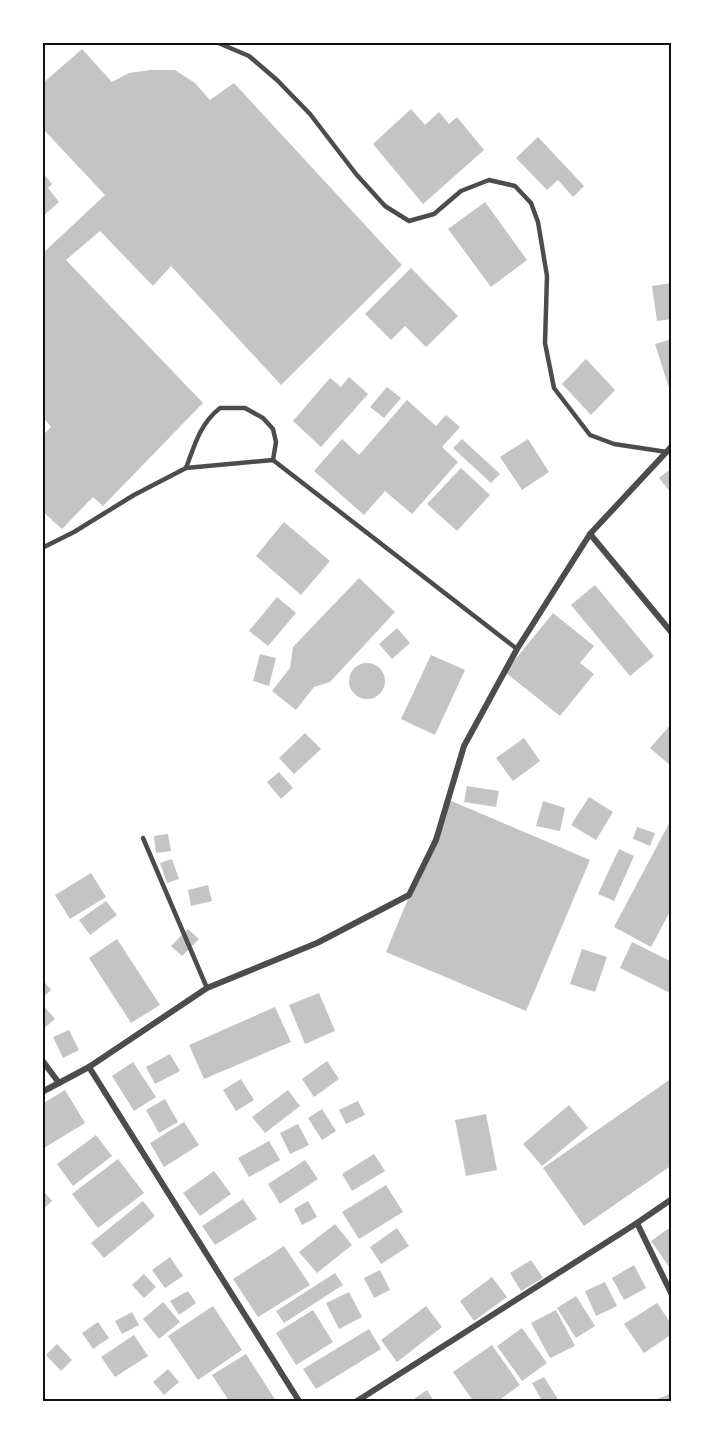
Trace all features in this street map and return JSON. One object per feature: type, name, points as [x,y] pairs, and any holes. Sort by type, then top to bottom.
[{"type":"street","points":[[42,1092],[89,1067],[207,988],[317,943],[410,895],[436,840],[464,746],[517,649],[590,534],[672,446]]},
{"type":"street","points":[[590,534],[672,633]]},
{"type":"street","points":[[42,1060],[59,1083]]},
{"type":"street","points":[[89,1067],[300,1401]]},
{"type":"street","points":[[357,1401],[672,1199]]},
{"type":"street","points":[[637,1223],[672,1295]]},
{"type":"lane","points":[[216,42],[249,56],[277,80],[310,114],[356,174],[385,206],[409,220],[434,214],[461,191],[489,180],[515,186],[531,203],[538,222],[547,276],[545,343],[554,388],[590,435],[614,444],[667,452]]},
{"type":"lane","points":[[186,468],[207,418],[220,408],[244,408],[263,418],[273,429],[276,442],[273,460]]},
{"type":"lane","points":[[42,548],[186,468],[273,460],[517,649]]},
{"type":"lane","points":[[143,838],[207,988]]},
{"type":"building","points":[[82,49],[112,82],[129,73],[175,70],[195,83],[210,100],[234,83],[402,265],[281,385],[171,266],[153,286],[100,231],[66,260],[203,403],[103,506],[93,497],[62,529],[42,513],[42,436],[51,427],[42,416],[42,254],[105,195],[42,128],[42,84]]},
{"type":"building","points":[[411,109],[425,125],[439,112],[449,124],[457,117],[484,150],[423,204],[373,144]]},
{"type":"building","points":[[538,137],[584,186],[573,197],[558,180],[547,190],[516,158]]},
{"type":"building","points":[[42,172],[52,184],[48,188],[59,202],[42,217]]},
{"type":"building","points":[[485,202],[527,260],[491,287],[448,229]]},
{"type":"building","points":[[411,268],[458,316],[426,347],[405,326],[391,340],[365,314]]},
{"type":"building","points":[[672,283],[672,319],[657,321],[652,286]]},
{"type":"building","points":[[672,339],[672,387],[669,388],[655,344]]},
{"type":"building","points":[[586,359],[615,390],[591,415],[562,384]]},
{"type":"building","points":[[349,377],[368,394],[321,447],[293,421],[330,378],[341,387]]},
{"type":"building","points":[[387,387],[401,398],[384,418],[370,407]]},
{"type":"building","points":[[407,400],[436,426],[446,415],[460,427],[442,447],[458,462],[412,514],[385,491],[364,515],[314,471],[342,439],[359,455]]},
{"type":"building","points":[[462,439],[500,474],[491,483],[453,448]]},
{"type":"building","points":[[528,439],[549,472],[522,490],[500,457]]},
{"type":"building","points":[[461,468],[490,495],[457,531],[427,504]]},
{"type":"building","points":[[672,468],[672,494],[659,478]]},
{"type":"building","points":[[284,522],[330,561],[301,595],[256,556]]},
{"type":"building","points":[[359,578],[395,612],[330,682],[314,687],[296,710],[272,691],[290,668],[293,647]]},
{"type":"building","points":[[595,585],[654,656],[630,676],[571,605]]},
{"type":"building","points":[[277,597],[296,613],[268,646],[249,631]]},
{"type":"building","points":[[553,613],[594,646],[580,663],[594,674],[560,716],[505,672]]},
{"type":"building","points":[[397,628],[410,643],[392,659],[379,644]]},
{"type":"building","points":[[260,654],[276,658],[269,686],[253,681]]},
{"type":"building","points":[[431,655],[465,670],[435,735],[401,719]]},
{"type":"building","points":[[367,663],[380,668],[385,681],[380,694],[367,699],[354,694],[349,681],[354,668]]},
{"type":"building","points":[[672,723],[672,762],[670,765],[650,748]]},
{"type":"building","points":[[305,733],[321,749],[294,774],[279,758]]},
{"type":"building","points":[[524,738],[540,761],[513,781],[496,758]]},
{"type":"building","points":[[279,772],[293,788],[281,799],[267,782]]},
{"type":"building","points":[[467,786],[499,791],[496,807],[464,802]]},
{"type":"building","points":[[589,797],[613,812],[596,840],[571,825]]},
{"type":"building","points":[[449,800],[590,860],[526,1011],[386,952]]},
{"type":"building","points":[[543,801],[565,808],[560,831],[536,826]]},
{"type":"building","points":[[672,818],[672,908],[651,947],[614,927]]},
{"type":"building","points":[[637,827],[655,833],[650,846],[633,839]]},
{"type":"building","points":[[168,834],[171,851],[156,853],[154,836]]},
{"type":"building","points":[[619,849],[634,856],[614,901],[598,894]]},
{"type":"building","points":[[172,859],[179,879],[167,883],[160,863]]},
{"type":"building","points":[[91,873],[106,897],[70,919],[55,895]]},
{"type":"building","points":[[208,885],[212,901],[191,906],[188,890]]},
{"type":"building","points":[[106,901],[117,915],[90,935],[79,920]]},
{"type":"building","points":[[188,929],[199,939],[182,956],[171,946]]},
{"type":"building","points":[[117,939],[160,1005],[131,1023],[89,958]]},
{"type":"building","points":[[632,942],[672,962],[672,994],[620,968]]},
{"type":"building","points":[[582,949],[607,957],[595,992],[570,984]]},
{"type":"building","points":[[42,979],[51,990],[42,998]]},
{"type":"building","points":[[319,993],[335,1031],[305,1044],[289,1005]]},
{"type":"building","points":[[42,1004],[55,1019],[42,1030]]},
{"type":"building","points":[[275,1007],[291,1042],[204,1079],[189,1045]]},
{"type":"building","points":[[69,1030],[79,1050],[63,1058],[53,1037]]},
{"type":"building","points":[[170,1054],[180,1071],[155,1084],[146,1067]]},
{"type":"building","points":[[327,1061],[339,1079],[314,1097],[302,1079]]},
{"type":"building","points":[[133,1062],[156,1097],[134,1111],[112,1076]]},
{"type":"building","points":[[672,1078],[672,1165],[584,1226],[543,1168]]},
{"type":"building","points":[[241,1079],[254,1100],[236,1111],[223,1090]]},
{"type":"building","points":[[65,1090],[85,1123],[44,1148],[42,1145],[42,1104]]},
{"type":"building","points":[[288,1090],[300,1106],[265,1133],[252,1117]]},
{"type":"building","points":[[165,1099],[178,1122],[159,1133],[146,1110]]},
{"type":"building","points":[[358,1101],[365,1115],[346,1124],[339,1110]]},
{"type":"building","points":[[569,1105],[588,1128],[542,1166],[523,1144]]},
{"type":"building","points":[[322,1109],[336,1131],[322,1140],[308,1118]]},
{"type":"building","points":[[486,1114],[497,1170],[466,1176],[455,1120]]},
{"type":"building","points":[[184,1122],[199,1145],[164,1167],[150,1143]]},
{"type":"building","points":[[298,1124],[309,1145],[290,1154],[280,1133]]},
{"type":"building","points":[[96,1135],[112,1156],[73,1186],[57,1164]]},
{"type":"building","points":[[269,1141],[280,1160],[249,1177],[238,1158]]},
{"type":"building","points":[[374,1154],[385,1171],[352,1191],[342,1174]]},
{"type":"building","points":[[118,1159],[144,1193],[98,1228],[72,1194]]},
{"type":"building","points":[[305,1160],[318,1179],[280,1204],[268,1184]]},
{"type":"building","points":[[214,1171],[231,1194],[200,1216],[183,1193]]},
{"type":"building","points":[[386,1185],[403,1212],[359,1239],[342,1212]]},
{"type":"building","points":[[42,1189],[52,1201],[42,1210]]},
{"type":"building","points":[[243,1199],[257,1219],[215,1245],[202,1226]]},
{"type":"building","points":[[143,1201],[155,1216],[104,1258],[91,1243]]},
{"type":"building","points":[[308,1201],[317,1217],[302,1225],[294,1209]]},
{"type":"building","points":[[335,1224],[352,1245],[317,1273],[299,1252]]},
{"type":"building","points":[[672,1226],[672,1271],[651,1241]]},
{"type":"building","points":[[397,1228],[409,1246],[381,1264],[370,1247]]},
{"type":"building","points":[[284,1246],[310,1285],[258,1317],[233,1279]]},
{"type":"building","points":[[170,1257],[183,1276],[165,1288],[152,1270]]},
{"type":"building","points":[[531,1260],[543,1278],[521,1291],[510,1273]]},
{"type":"building","points":[[634,1265],[646,1288],[624,1300],[612,1278]]},
{"type":"building","points":[[380,1270],[390,1290],[374,1298],[364,1278]]},
{"type":"building","points":[[335,1273],[343,1285],[284,1323],[276,1311]]},
{"type":"building","points":[[144,1274],[156,1287],[144,1298],[132,1285]]},
{"type":"building","points":[[492,1277],[507,1297],[474,1321],[460,1301]]},
{"type":"building","points":[[605,1282],[617,1306],[596,1316],[585,1291]]},
{"type":"building","points":[[188,1291],[196,1303],[179,1315],[170,1301]]},
{"type":"building","points":[[349,1292],[362,1317],[339,1329],[326,1303]]},
{"type":"building","points":[[576,1296],[595,1326],[576,1338],[557,1308]]},
{"type":"building","points":[[163,1302],[180,1322],[159,1339],[143,1319]]},
{"type":"building","points":[[657,1303],[672,1325],[672,1334],[644,1353],[624,1324]]},
{"type":"building","points":[[213,1306],[242,1350],[198,1380],[168,1336]]},
{"type":"building","points":[[426,1306],[442,1327],[397,1362],[381,1340]]},
{"type":"building","points":[[313,1310],[333,1342],[296,1365],[276,1333]]},
{"type":"building","points":[[556,1310],[575,1346],[550,1358],[531,1323]]},
{"type":"building","points":[[132,1312],[139,1325],[122,1334],[115,1321]]},
{"type":"building","points":[[98,1322],[109,1338],[93,1349],[82,1333]]},
{"type":"building","points":[[522,1328],[547,1363],[522,1381],[497,1346]]},
{"type":"building","points":[[369,1329],[381,1349],[316,1389],[303,1369]]},
{"type":"building","points":[[134,1335],[148,1356],[115,1377],[101,1357]]},
{"type":"building","points":[[57,1344],[72,1360],[61,1371],[46,1355]]},
{"type":"building","points":[[492,1345],[520,1385],[498,1401],[473,1401],[453,1372]]},
{"type":"building","points":[[246,1354],[276,1401],[229,1401],[212,1375]]},
{"type":"building","points":[[168,1369],[179,1382],[164,1395],[153,1382]]},
{"type":"building","points":[[544,1377],[559,1401],[542,1401],[532,1383]]},
{"type":"building","points":[[427,1390],[434,1401],[411,1401]]},
{"type":"building","points":[[672,1393],[672,1401],[658,1401],[657,1399]]}]
